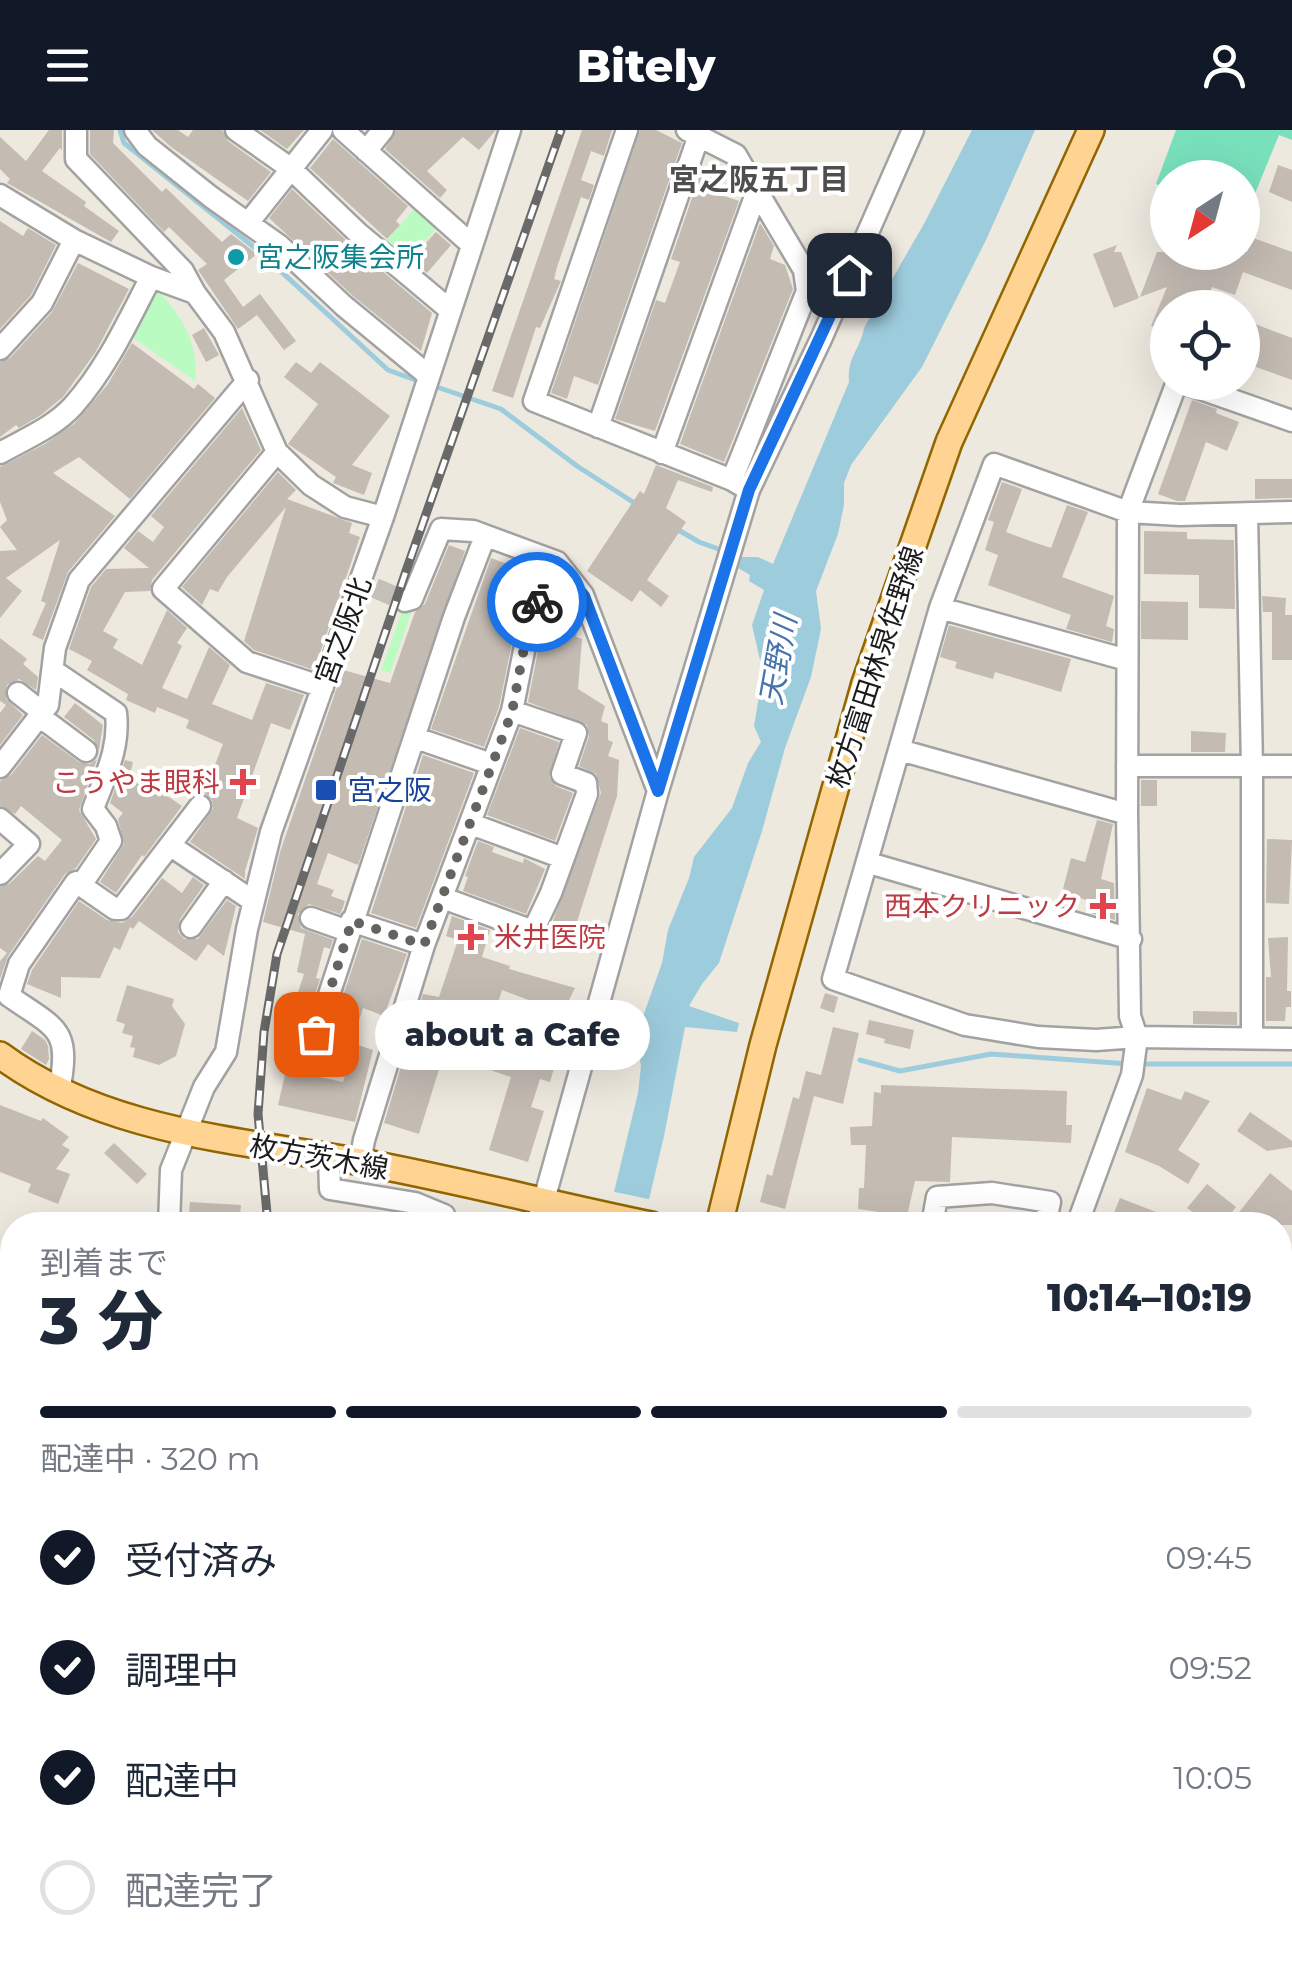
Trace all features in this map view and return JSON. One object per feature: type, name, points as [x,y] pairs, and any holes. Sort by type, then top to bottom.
[{"type":"main road","name":"枚方富田林泉佐野線","points":[[722,1212],[763,1045],[865,683],[949,442],[1090,130]]},
{"type":"main road","name":"枚方茨木線","points":[[0,1055],[59,1092],[186,1133],[360,1162],[544,1211]]},
{"type":"street","points":[[76,130],[76,160],[183,271],[194,293],[224,332],[277,452],[311,485],[345,507],[383,517]]},
{"type":"street","points":[[135,130],[147,146],[280,246],[426,383]]},
{"type":"street","points":[[236,130],[290,168],[358,233],[450,310]]},
{"type":"street","points":[[248,223],[322,130]]},
{"type":"street","points":[[342,130],[472,245]]},
{"type":"street","points":[[366,151],[382,130]]},
{"type":"street","name":"宮之阪北","points":[[169,1212],[171,1170],[204,1086],[226,1052],[253,901],[272,832],[323,687],[368,585],[383,517],[510,130]]},
{"type":"street","points":[[628,130],[534,401],[740,485]]},
{"type":"street","points":[[740,485],[821,338],[913,130]]},
{"type":"street","points":[[544,1211],[740,485],[807,292],[804,270],[736,155],[693,132],[598,427]]},
{"type":"street","points":[[662,453],[757,191]]},
{"type":"street","points":[[0,195],[74,240],[194,293]]},
{"type":"street","points":[[0,350],[42,303],[74,240]]},
{"type":"street","points":[[0,453],[44,429],[72,407],[112,353],[150,276]]},
{"type":"street","points":[[0,768],[48,705],[55,648],[79,580],[248,380]]},
{"type":"street","points":[[1083,1212],[1132,1075],[1136,1045],[1130,1016],[1128,512],[1172,400]]},
{"type":"street","points":[[1231,400],[1292,421]]},
{"type":"street","points":[[277,452],[163,589],[247,662],[323,687]]},
{"type":"street","points":[[1292,512],[1128,512],[994,464],[940,608],[833,979],[965,1024],[1038,1036],[1136,1045],[1292,1038]]},
{"type":"street","points":[[1247,514],[1252,1037]]},
{"type":"street","points":[[404,600],[412,598],[441,529],[473,530],[556,562],[584,596],[658,791]]},
{"type":"street","points":[[316,1034],[454,617],[485,536]]},
{"type":"street","points":[[360,1162],[424,945],[512,712],[530,616],[556,562]]},
{"type":"street","points":[[940,608],[1126,660]]},
{"type":"street","points":[[54,671],[116,712],[118,731],[113,761],[93,809],[112,841],[80,885]]},
{"type":"street","points":[[18,693],[86,751]]},
{"type":"street","points":[[443,898],[533,931],[588,794],[586,784],[562,774],[576,733],[512,712]]},
{"type":"street","points":[[416,738],[491,764]]},
{"type":"street","points":[[900,750],[1127,814]]},
{"type":"street","points":[[1128,766],[1292,766]]},
{"type":"street","points":[[59,1092],[66,1057],[59,1033],[8,996],[20,964],[76,882],[115,910],[121,908],[200,806]]},
{"type":"street","points":[[0,819],[29,844],[0,874]]},
{"type":"street","points":[[471,824],[563,858]]},
{"type":"street","points":[[172,846],[253,901]]},
{"type":"street","points":[[869,863],[1131,939]]},
{"type":"street","points":[[191,927],[224,881]]},
{"type":"street","points":[[311,918],[424,945]]},
{"type":"street","points":[[329,1158],[330,1188],[415,1203],[437,1212]]},
{"type":"street","points":[[934,1212],[937,1198],[992,1193],[1050,1202],[1048,1212]]},
{"type":"green space","points":[[1176,130],[1292,130],[1292,140],[1279,135],[1260,181],[1260,160],[1165,160]]},
{"type":"green space","points":[[416,207],[437,227],[404,265],[381,247]]},
{"type":"green space","points":[[160,293],[188,333],[195,356],[195,381],[132,337],[151,294]]},
{"type":"green space","points":[[404,606],[412,610],[390,673],[381,670]]},
{"type":"water","name":"天野川","points":[[972,130],[1035,130],[986,240],[922,367],[851,465],[844,483],[838,534],[816,591],[821,629],[811,677],[785,748],[719,963],[689,1006],[739,1023],[737,1032],[685,1027],[646,1212],[609,1212],[638,1093],[641,1066],[636,1036],[662,963],[668,930],[694,857],[732,808],[748,763],[761,742],[754,726],[763,673],[752,625],[764,590],[738,568],[742,557],[758,557],[773,564],[849,382],[850,366],[864,328]]},
{"type":"pier","points":[[610,1191],[653,1200],[651,1212],[604,1212]]},
{"type":"building","points":[[49,130],[62,130],[62,150],[42,171],[119,231],[111,242],[7,183],[10,179],[0,169],[0,137],[26,161]]},
{"type":"building","points":[[90,130],[114,130],[113,143],[162,192],[166,188],[222,242],[231,234],[257,254],[224,280],[243,307],[260,294],[296,341],[284,350],[257,315],[238,329],[198,270],[207,264],[169,227],[164,232],[90,154]]},
{"type":"building","points":[[152,130],[178,130],[188,137],[193,130],[222,130],[228,141],[271,172],[248,201]]},
{"type":"building","points":[[260,130],[304,130],[287,149]]},
{"type":"building","points":[[396,130],[496,130],[479,150],[463,137],[427,171],[447,190],[440,198],[385,149]]},
{"type":"building","points":[[582,130],[612,130],[604,156],[591,151],[581,180],[594,185],[589,200],[581,197],[554,279],[561,281],[540,328],[536,327],[513,398],[492,391]]},
{"type":"building","points":[[640,130],[656,130],[682,143],[598,385],[574,376],[567,399],[551,393]]},
{"type":"building","points":[[333,139],[408,206],[396,221],[400,225],[387,239],[310,168]]},
{"type":"building","points":[[1278,165],[1292,170],[1292,202],[1269,192]]},
{"type":"building","points":[[703,166],[723,174],[715,193],[739,201],[655,431],[615,419],[656,300],[665,303],[680,262],[671,259]]},
{"type":"building","points":[[292,189],[432,313],[421,351],[353,296],[269,218]]},
{"type":"building","points":[[0,221],[23,236],[28,228],[56,245],[31,295],[0,329]]},
{"type":"building","points":[[760,223],[774,246],[770,259],[785,265],[793,289],[724,462],[680,444]]},
{"type":"building","points":[[436,232],[451,245],[427,273],[411,259]]},
{"type":"building","points":[[1260,241],[1292,252],[1292,290],[1243,272],[1237,290],[1166,290],[1167,287],[1150,290],[1140,297],[1150,270],[1260,270]]},
{"type":"building","points":[[1117,245],[1114,252],[1121,252],[1139,298],[1114,308],[1093,254]]},
{"type":"building","points":[[78,263],[129,289],[95,353],[63,397],[41,415],[19,428],[16,425],[0,437],[0,362],[10,358],[52,312]]},
{"type":"building","points":[[1260,326],[1292,338],[1292,380],[1260,368]]},
{"type":"building","points":[[204,328],[219,355],[206,362],[192,335]]},
{"type":"building","points":[[132,343],[194,389],[198,384],[215,398],[130,499],[79,457],[53,473],[115,516],[68,572],[43,640],[32,635],[46,603],[41,601],[60,540],[6,578],[22,591],[0,618],[0,551],[17,550],[0,527],[7,520],[0,502],[0,467],[75,423],[108,384]]},
{"type":"building","points":[[296,362],[311,373],[320,362],[390,416],[352,465],[372,473],[364,495],[333,483],[336,477],[288,444],[318,404],[284,377]]},
{"type":"building","points":[[1192,400],[1239,422],[1227,451],[1206,442],[1185,501],[1158,494]]},
{"type":"building","points":[[242,408],[261,450],[152,580],[150,591],[125,592],[103,631],[118,639],[113,648],[142,665],[167,610],[187,628],[177,643],[182,646],[162,688],[187,699],[209,647],[230,665],[212,704],[252,720],[266,683],[304,695],[290,730],[271,723],[237,818],[258,828],[245,879],[190,842],[213,809],[212,800],[204,793],[223,744],[186,728],[189,720],[157,707],[155,713],[126,700],[128,694],[87,670],[92,661],[69,649],[91,587],[106,569],[149,568],[124,548],[138,531],[153,542],[164,527],[151,516]]},
{"type":"building","points":[[656,465],[713,487],[712,492],[678,480],[666,508],[686,522],[647,580],[669,596],[661,607],[640,590],[632,602],[587,571],[640,491],[644,494]]},
{"type":"building","points":[[278,472],[296,490],[287,499],[352,523],[349,533],[360,537],[314,670],[254,650],[244,641],[286,507],[218,592],[210,589],[202,605],[182,587]]},
{"type":"building","points":[[1255,479],[1292,479],[1292,498],[1255,499]]},
{"type":"building","points":[[1002,482],[1022,489],[1006,532],[1033,542],[1051,548],[1067,505],[1088,512],[1062,577],[1114,596],[1106,626],[1114,629],[1112,642],[1066,629],[1071,615],[988,585],[998,555],[985,550],[994,522],[988,520]]},
{"type":"building","points":[[1144,531],[1187,532],[1187,539],[1234,540],[1235,609],[1199,608],[1199,575],[1144,574]]},
{"type":"building","points":[[449,545],[465,551],[358,865],[328,853],[317,884],[334,890],[331,896],[345,901],[342,910],[340,914],[309,904],[298,914],[301,928],[333,940],[330,949],[324,947],[316,978],[320,979],[304,1028],[288,1023],[304,974],[297,972],[305,934],[263,922],[280,852],[343,670],[390,683],[415,612],[425,604]]},
{"type":"building","points":[[491,558],[510,565],[507,572],[531,585],[518,613],[499,707],[484,747],[431,729]]},
{"type":"building","points":[[557,593],[566,596],[563,604],[568,608],[563,623],[578,628],[576,637],[582,639],[578,689],[605,706],[601,721],[608,724],[608,740],[613,742],[608,756],[619,760],[617,796],[568,950],[545,942],[601,793],[596,774],[579,766],[589,736],[587,725],[528,702],[544,620]]},
{"type":"building","points":[[1262,596],[1286,598],[1285,615],[1292,615],[1292,660],[1272,660],[1272,612],[1263,612]]},
{"type":"building","points":[[1141,601],[1188,602],[1188,640],[1141,639]]},
{"type":"building","points":[[949,625],[1071,659],[1061,692],[995,672],[993,679],[955,668],[957,662],[940,657]]},
{"type":"building","points":[[0,638],[27,659],[23,664],[38,677],[36,690],[19,679],[7,685],[6,699],[23,715],[0,745],[0,713],[6,705],[0,701]]},
{"type":"building","points":[[75,703],[103,725],[99,750],[94,740],[64,717]]},
{"type":"building","points":[[520,728],[559,742],[549,777],[556,786],[573,793],[555,841],[487,815]]},
{"type":"building","points":[[1191,731],[1226,733],[1225,752],[1191,752]]},
{"type":"building","points":[[42,735],[79,762],[90,764],[97,759],[79,810],[96,839],[76,868],[65,874],[8,956],[0,979],[0,961],[7,953],[0,948],[0,887],[9,884],[38,856],[45,861],[62,840],[21,806],[15,814],[0,806],[0,781],[11,775]]},
{"type":"building","points":[[423,755],[474,773],[416,928],[371,913]]},
{"type":"building","points":[[125,760],[133,762],[130,774],[160,797],[163,793],[182,806],[116,893],[100,882],[124,844],[118,819],[123,813],[110,803]]},
{"type":"building","points":[[1141,780],[1157,780],[1157,806],[1141,806]]},
{"type":"building","points":[[1097,820],[1113,824],[1101,879],[1114,883],[1115,920],[1087,912],[1090,901],[1062,893],[1071,858],[1085,862]]},
{"type":"building","points":[[1267,839],[1292,840],[1289,904],[1266,903]]},
{"type":"building","points":[[478,841],[494,847],[492,852],[523,863],[524,858],[545,869],[526,914],[463,891]]},
{"type":"building","points":[[193,877],[204,885],[180,919],[178,932],[184,939],[198,939],[227,900],[236,906],[224,956],[208,944],[196,961],[139,921],[133,929],[130,927],[120,950],[114,947],[100,978],[61,977],[61,998],[27,984],[32,970],[79,901],[107,920],[122,923],[132,917],[162,878],[182,893]]},
{"type":"building","points":[[452,916],[490,930],[482,957],[575,988],[560,1018],[532,1009],[534,1002],[502,990],[493,1019],[458,1008],[419,1134],[384,1123],[423,994],[439,997],[458,940],[446,936]]},
{"type":"building","points":[[1288,937],[1287,991],[1291,991],[1291,1007],[1286,1007],[1285,1021],[1266,1021],[1266,977],[1271,977],[1268,938]]},
{"type":"building","points":[[362,939],[407,954],[384,1016],[363,1008],[348,1055],[322,1046],[329,1038]]},
{"type":"building","points":[[127,985],[174,999],[172,1006],[185,1024],[176,1056],[159,1065],[133,1057],[133,1036],[122,1033],[125,1024],[116,1021]]},
{"type":"building","points":[[825,993],[838,997],[834,1013],[820,1008]]},
{"type":"building","points":[[1193,1011],[1237,1012],[1237,1025],[1193,1024]]},
{"type":"building","points":[[869,1020],[914,1030],[910,1049],[866,1034]]},
{"type":"building","points":[[833,1027],[859,1033],[843,1104],[814,1096],[785,1209],[760,1202],[767,1174],[772,1176],[793,1097],[799,1099],[806,1071],[821,1075]]},
{"type":"building","points":[[32,1031],[48,1046],[46,1065],[21,1049]]},
{"type":"building","points":[[501,1033],[559,1051],[550,1082],[540,1079],[531,1107],[544,1111],[528,1162],[489,1150],[511,1077],[490,1070]]},
{"type":"building","points":[[355,1044],[373,1050],[355,1122],[278,1105],[286,1070],[343,1082]]},
{"type":"building","points":[[881,1085],[1067,1091],[1066,1125],[1072,1125],[1071,1143],[952,1137],[950,1182],[915,1181],[908,1212],[858,1209],[859,1188],[864,1188],[866,1145],[851,1145],[850,1127],[872,1126],[874,1092],[881,1093]]},
{"type":"building","points":[[1147,1088],[1181,1100],[1185,1091],[1210,1101],[1178,1150],[1200,1164],[1188,1184],[1125,1152]]},
{"type":"building","points":[[0,1105],[41,1121],[43,1118],[69,1137],[62,1145],[70,1150],[56,1169],[70,1174],[58,1204],[28,1192],[31,1184],[0,1172]]},
{"type":"building","points":[[1250,1112],[1292,1141],[1292,1147],[1267,1151],[1237,1131]]},
{"type":"building","points":[[114,1143],[147,1174],[137,1184],[104,1153]]},
{"type":"building","points":[[1270,1173],[1292,1191],[1292,1212],[1239,1212]]},
{"type":"building","points":[[1207,1184],[1236,1207],[1232,1212],[1192,1212],[1187,1208]]},
{"type":"building","points":[[1120,1198],[1156,1212],[1114,1212]]},
{"type":"building","points":[[190,1202],[241,1205],[240,1212],[189,1212]]},
{"type":"waterway","points":[[120,130],[124,143],[260,252],[388,370],[421,382]]},
{"type":"waterway","points":[[431,385],[501,409],[636,504]]},
{"type":"waterway","points":[[675,528],[724,551]]},
{"type":"waterway","points":[[860,1060],[900,1071],[991,1054],[1129,1064]]},
{"type":"waterway","points":[[1140,1064],[1292,1064]]},
{"type":"tunnel","points":[[375,588],[405,601]]},
{"type":"railway","points":[[267,1212],[258,1114],[264,1032],[277,954],[561,130]]},
{"type":"way so far","points":[[316,1034],[352,921],[424,945],[512,712],[530,616],[537,602]]},
{"type":"place","name":"宮之阪集会所","points":[[236,257]]},
{"type":"place","name":"こうやま眼科","points":[[243,782]]},
{"type":"place","name":"宮之阪","points":[[326,790]]},
{"type":"place","name":"西本クリニック","points":[[1103,906]]},
{"type":"place","name":"米井医院","points":[[471,937]]},
{"type":"place","name":"about a Cafe","points":[[316,1034]]},
{"type":"district","name":"宮之阪五丁目","points":[[759,179]]},
{"type":"route","points":[[537,602],[556,562],[584,596],[658,791],[749,490],[849,275]]}]
